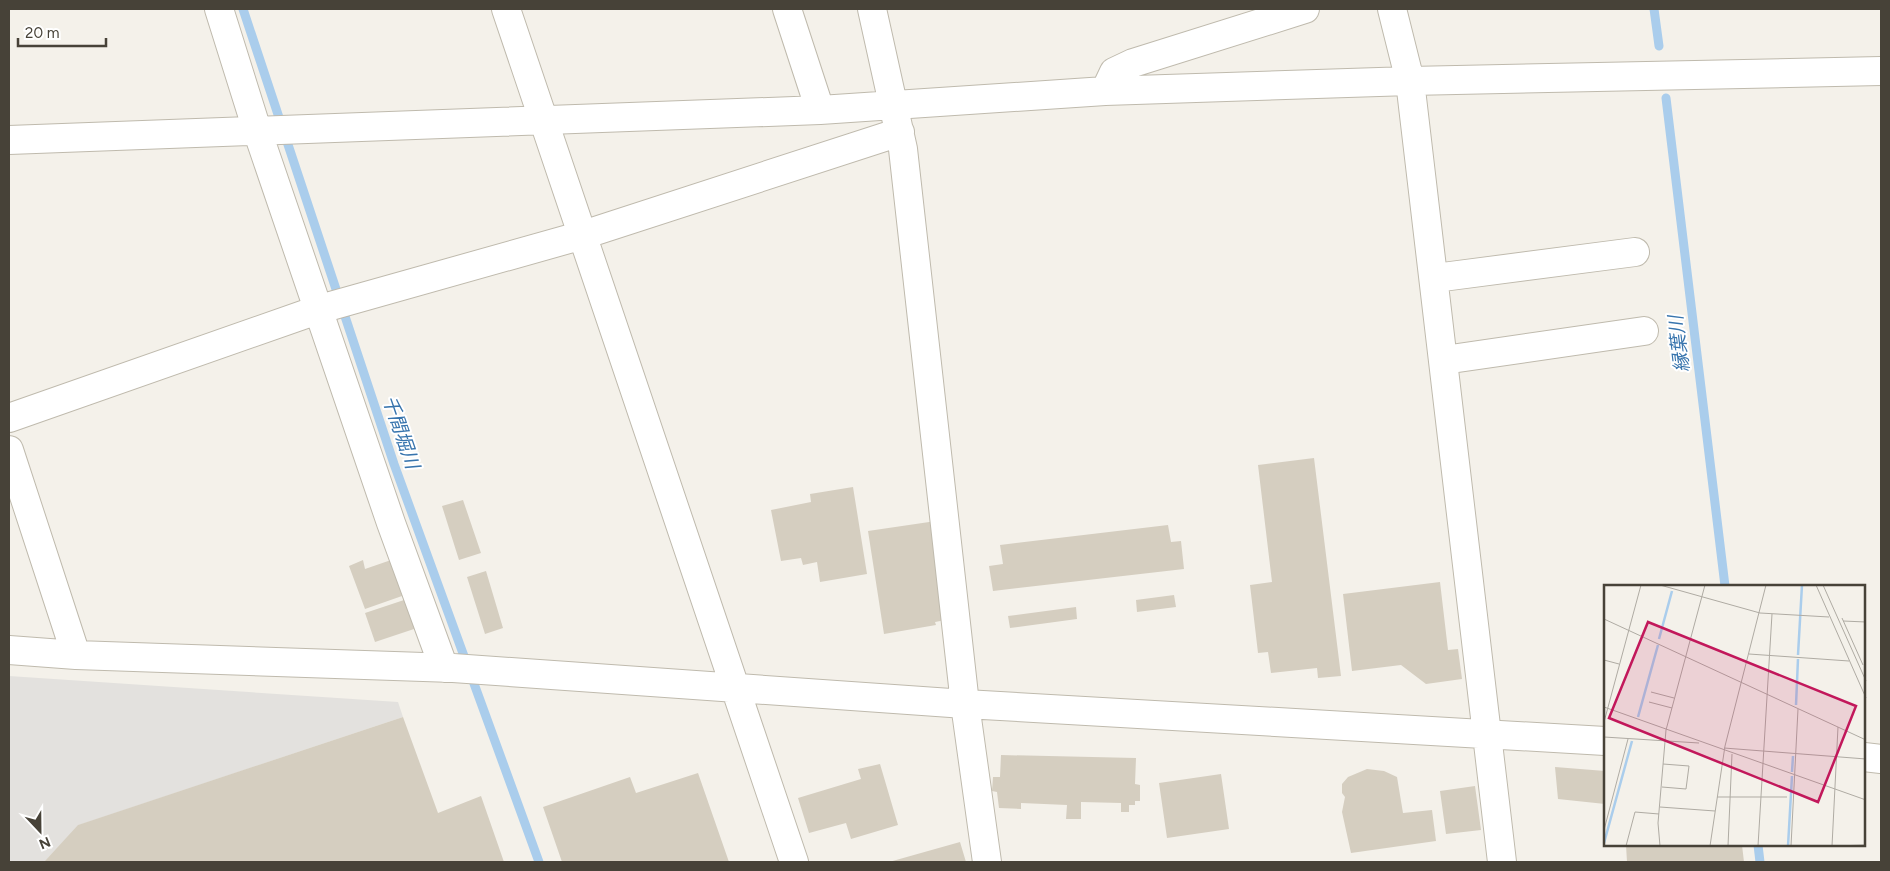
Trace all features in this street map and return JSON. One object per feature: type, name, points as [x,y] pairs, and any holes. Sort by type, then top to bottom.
[{"type":"street","points":[[218,9],[262,129],[335,305],[391,523],[448,668]]},
{"type":"street","points":[[506,9],[545,120],[734,689],[794,862]]},
{"type":"street","points":[[787,9],[820,110]]},
{"type":"street","points":[[872,9],[900,132],[965,704],[987,862]]},
{"type":"street","points":[[1105,91],[1114,72],[1133,63],[1305,9]]},
{"type":"street","points":[[1392,9],[1410,81],[1435,278],[1485,733],[1502,862]]},
{"type":"street","points":[[9,140],[262,129],[820,110],[1105,91],[1410,81],[1881,71]]},
{"type":"street","points":[[9,418],[335,305],[583,235],[900,132]]},
{"type":"street","points":[[1435,278],[1635,252]]},
{"type":"street","points":[[1444,360],[1644,331]]},
{"type":"street","points":[[9,450],[76,655]]},
{"type":"street","points":[[9,650],[76,655],[448,668],[965,704],[1604,741]]},
{"type":"street","points":[[1865,758],[1881,759]]},
{"type":"shaded area","points":[[9,676],[398,702],[403,717],[79,825],[44,862],[9,862]]},
{"type":"building","points":[[1314,458],[1341,676],[1318,678],[1317,668],[1271,673],[1268,652],[1258,653],[1250,585],[1272,582],[1258,465]]},
{"type":"building","points":[[853,487],[867,574],[820,582],[817,562],[803,565],[801,558],[781,561],[771,510],[811,502],[810,494]]},
{"type":"building","points":[[463,500],[481,553],[459,560],[442,506]]},
{"type":"building","points":[[936,521],[951,619],[935,622],[936,625],[884,634],[868,531]]},
{"type":"building","points":[[1168,525],[1171,542],[1181,541],[1184,569],[993,591],[989,566],[1003,564],[1000,545]]},
{"type":"building","points":[[394,559],[402,596],[365,609],[349,566],[363,560],[365,569]]},
{"type":"building","points":[[486,571],[503,628],[485,634],[467,577]]},
{"type":"building","points":[[1440,582],[1448,650],[1458,649],[1462,679],[1426,684],[1401,665],[1352,671],[1343,594]]},
{"type":"building","points":[[1174,595],[1176,607],[1137,612],[1136,600]]},
{"type":"building","points":[[407,599],[417,628],[375,642],[365,613]]},
{"type":"building","points":[[1076,607],[1077,619],[1010,628],[1008,616]]},
{"type":"building","points":[[403,717],[438,813],[481,796],[504,862],[44,862],[78,825]]},
{"type":"building","points":[[1001,755],[1136,758],[1135,784],[1140,785],[1140,801],[1135,801],[1135,805],[1129,805],[1129,812],[1121,812],[1121,803],[1081,802],[1081,819],[1066,819],[1067,805],[1021,803],[1021,809],[999,808],[997,792],[992,791],[993,777],[1000,777]]},
{"type":"building","points":[[880,764],[898,825],[851,839],[846,823],[809,833],[798,798],[861,779],[858,769]]},
{"type":"building","points":[[1555,767],[1604,771],[1604,804],[1558,799]]},
{"type":"building","points":[[1367,769],[1384,771],[1397,777],[1403,813],[1432,810],[1436,841],[1351,853],[1342,812],[1345,797],[1342,793],[1342,784],[1348,777]]},
{"type":"building","points":[[698,773],[729,862],[562,862],[543,807],[630,777],[636,793]]},
{"type":"building","points":[[1221,774],[1229,829],[1167,838],[1159,783]]},
{"type":"building","points":[[1475,786],[1481,830],[1446,834],[1440,791]]},
{"type":"building","points":[[960,842],[966,862],[889,862]]},
{"type":"building","points":[[1626,846],[1742,846],[1744,862],[1627,862]]},
{"type":"waterway","name":"千間堀川","points":[[243,9],[394,464],[539,862]]},
{"type":"waterway","name":"縁葉川","points":[[1654,9],[1659,46]]},
{"type":"waterway","name":"縁葉川","points":[[1666,98],[1725,585]]},
{"type":"waterway","name":"縁葉川","points":[[1758,846],[1760,862]]}]
